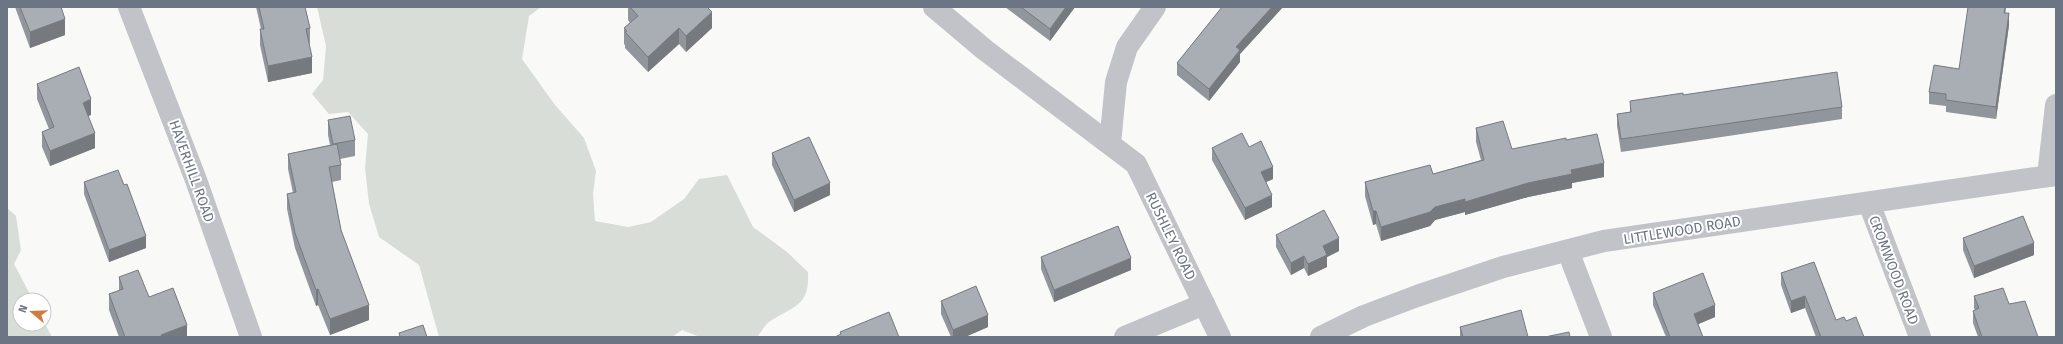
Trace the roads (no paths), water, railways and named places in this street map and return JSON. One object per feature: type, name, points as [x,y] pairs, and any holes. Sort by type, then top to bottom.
[{"type":"street","name":"HAVERHILL ROAD","points":[[129,7],[196,180],[251,337]]},
{"type":"street","name":"RUSHLEY ROAD","points":[[934,7],[985,50],[1136,164],[1220,337]]},
{"type":"street","points":[[1110,144],[1116,82],[1127,47],[1155,7]]},
{"type":"street","points":[[2052,175],[2056,106]]},
{"type":"street","name":"LITTLEWOOD ROAD","points":[[1321,337],[1364,316],[1418,296],[1504,267],[1604,241],[2052,175]]},
{"type":"street","name":"CROMWOOD ROAD","points":[[1869,203],[1920,337]]},
{"type":"street","points":[[1568,251],[1600,337]]},
{"type":"street","points":[[1125,337],[1204,304]]}]
